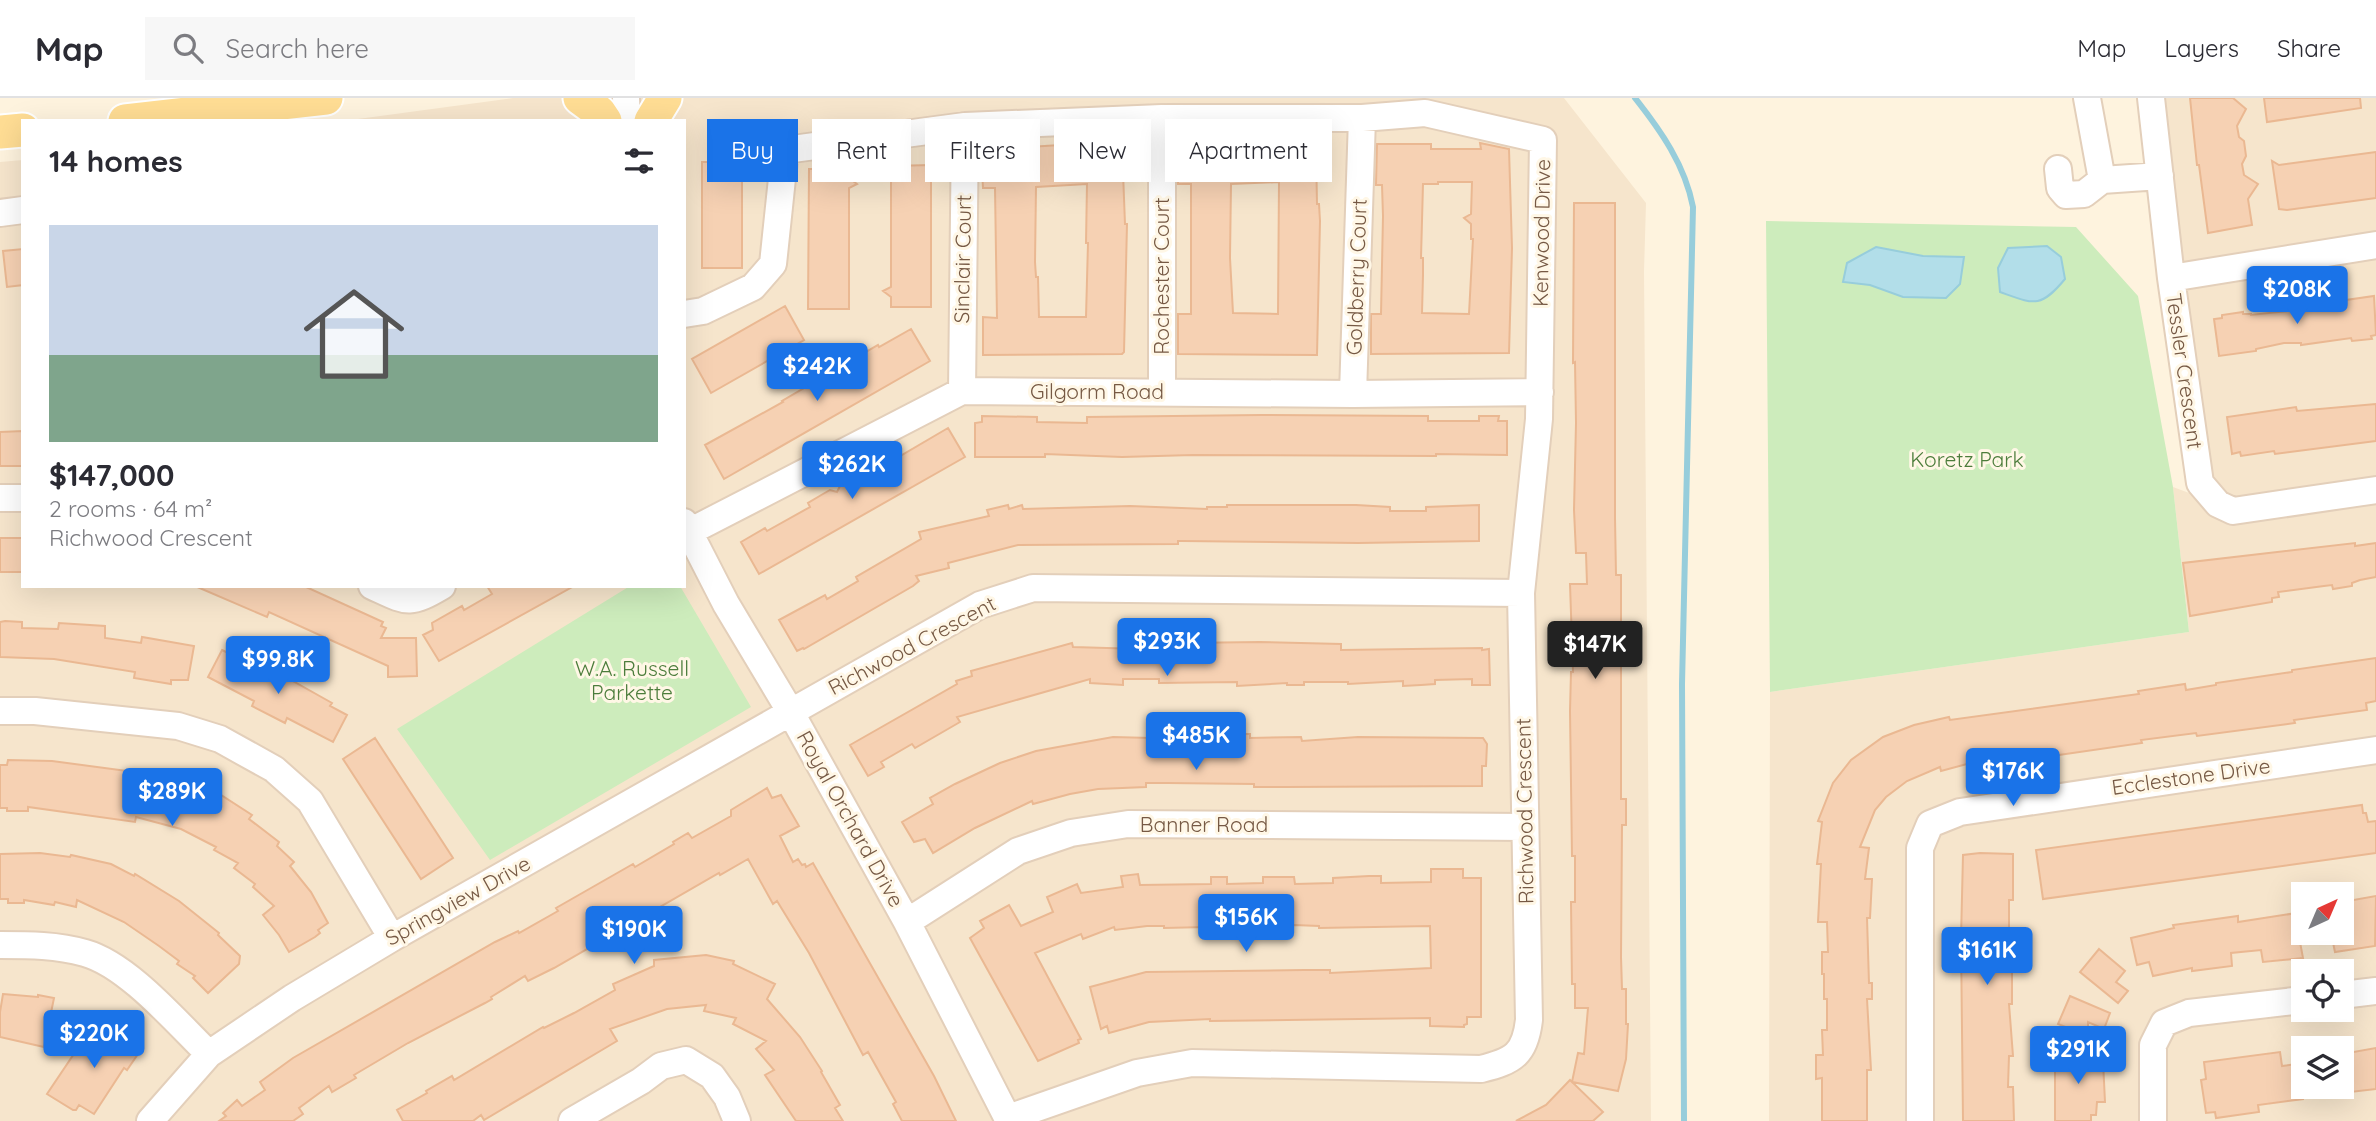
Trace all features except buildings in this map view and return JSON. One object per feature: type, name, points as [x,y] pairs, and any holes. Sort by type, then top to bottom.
[{"type":"main road","points":[[142,119],[326,98]]},
{"type":"main road","points":[[580,98],[598,111],[604,119]]},
{"type":"main road","points":[[652,119],[665,98]]},
{"type":"main road","points":[[0,132],[21,130]]},
{"type":"street","points":[[626,98],[627,119]]},
{"type":"street","points":[[2087,98],[2102,180]]},
{"type":"street","points":[[2151,98],[2171,278]]},
{"type":"street","name":"Kenwood Drive","points":[[1040,123],[1162,118],[1362,118],[1425,113],[1543,140],[1540,392],[1521,593]]},
{"type":"street","name":"Rochester Court","points":[[1162,118],[1162,393]]},
{"type":"street","name":"Goldberry Court","points":[[1353,394],[1362,118]]},
{"type":"street","name":"Kenwood Drive","points":[[686,314],[703,311],[753,288],[772,264],[785,150],[925,131]]},
{"type":"street","points":[[2058,169],[2060,188],[2066,195],[2084,194],[2102,180],[2160,176]]},
{"type":"street","name":"Sinclair Court","points":[[962,391],[964,182]]},
{"type":"street","points":[[0,213],[21,210]]},
{"type":"street","name":"Tessler Crescent","points":[[2376,245],[2171,278],[2200,483],[2218,504],[2233,511],[2376,490]]},
{"type":"street","name":"Gilgorm Road","points":[[687,527],[962,391],[1353,394],[1540,392]]},
{"type":"street","points":[[0,498],[21,498]]},
{"type":"street","name":"Royal Orchard Drive","points":[[687,527],[726,604],[790,711],[907,922],[1009,1119]]},
{"type":"street","points":[[376,588],[411,601],[439,588]]},
{"type":"street","name":"Richwood Crescent","points":[[790,711],[980,605],[1033,588],[1521,593],[1529,1020],[1527,1038],[1517,1055],[1500,1065],[1481,1069],[1192,1063],[1137,1073],[1009,1119]]},
{"type":"street","points":[[0,711],[35,711],[178,726],[220,739],[274,769],[310,801],[392,938]]},
{"type":"street","name":"Springview Drive","points":[[150,1121],[209,1054],[292,998],[790,711]]},
{"type":"street","name":"Ecclestone Drive","points":[[1920,1121],[1920,848],[1930,824],[1960,812],[2376,750]]},
{"type":"street","name":"Banner Road","points":[[907,922],[1018,851],[1071,833],[1105,827],[1128,824],[1525,827]]},
{"type":"street","points":[[0,945],[40,944],[88,953],[132,979],[209,1054]]},
{"type":"street","points":[[2354,994],[2376,992]]},
{"type":"street","points":[[2153,1121],[2153,1045],[2164,1023],[2189,1013],[2291,1001]]},
{"type":"street","points":[[572,1121],[641,1081],[661,1066],[686,1060],[712,1076],[727,1097],[737,1121]]},
{"type":"shaded area","points":[[513,98],[1564,98],[1646,203],[1644,272],[1651,1121],[0,1121],[0,162],[21,160],[21,588],[686,588],[686,119],[358,119]]},
{"type":"shaded area","points":[[2152,98],[2376,98],[2376,1121],[1769,1121],[1770,692],[2189,632],[2173,487],[2216,503],[2200,483]]},
{"type":"green space","name":"Koretz Park","points":[[1766,221],[2076,227],[2138,296],[2173,487],[2189,632],[1770,692]]},
{"type":"green space","name":"W.A. Russell Parkette","points":[[627,588],[681,588],[751,707],[490,860],[397,729]]},
{"type":"water","points":[[2047,246],[2061,257],[2065,279],[2056,289],[2036,301],[2000,292],[1998,268],[2008,248]]},
{"type":"water","points":[[1876,247],[1923,256],[1964,257],[1960,284],[1946,298],[1903,297],[1870,285],[1843,282],[1847,263]]},
{"type":"waterway","points":[[1635,98],[1671,149],[1684,177],[1693,207],[1682,684],[1684,1121]]}]
